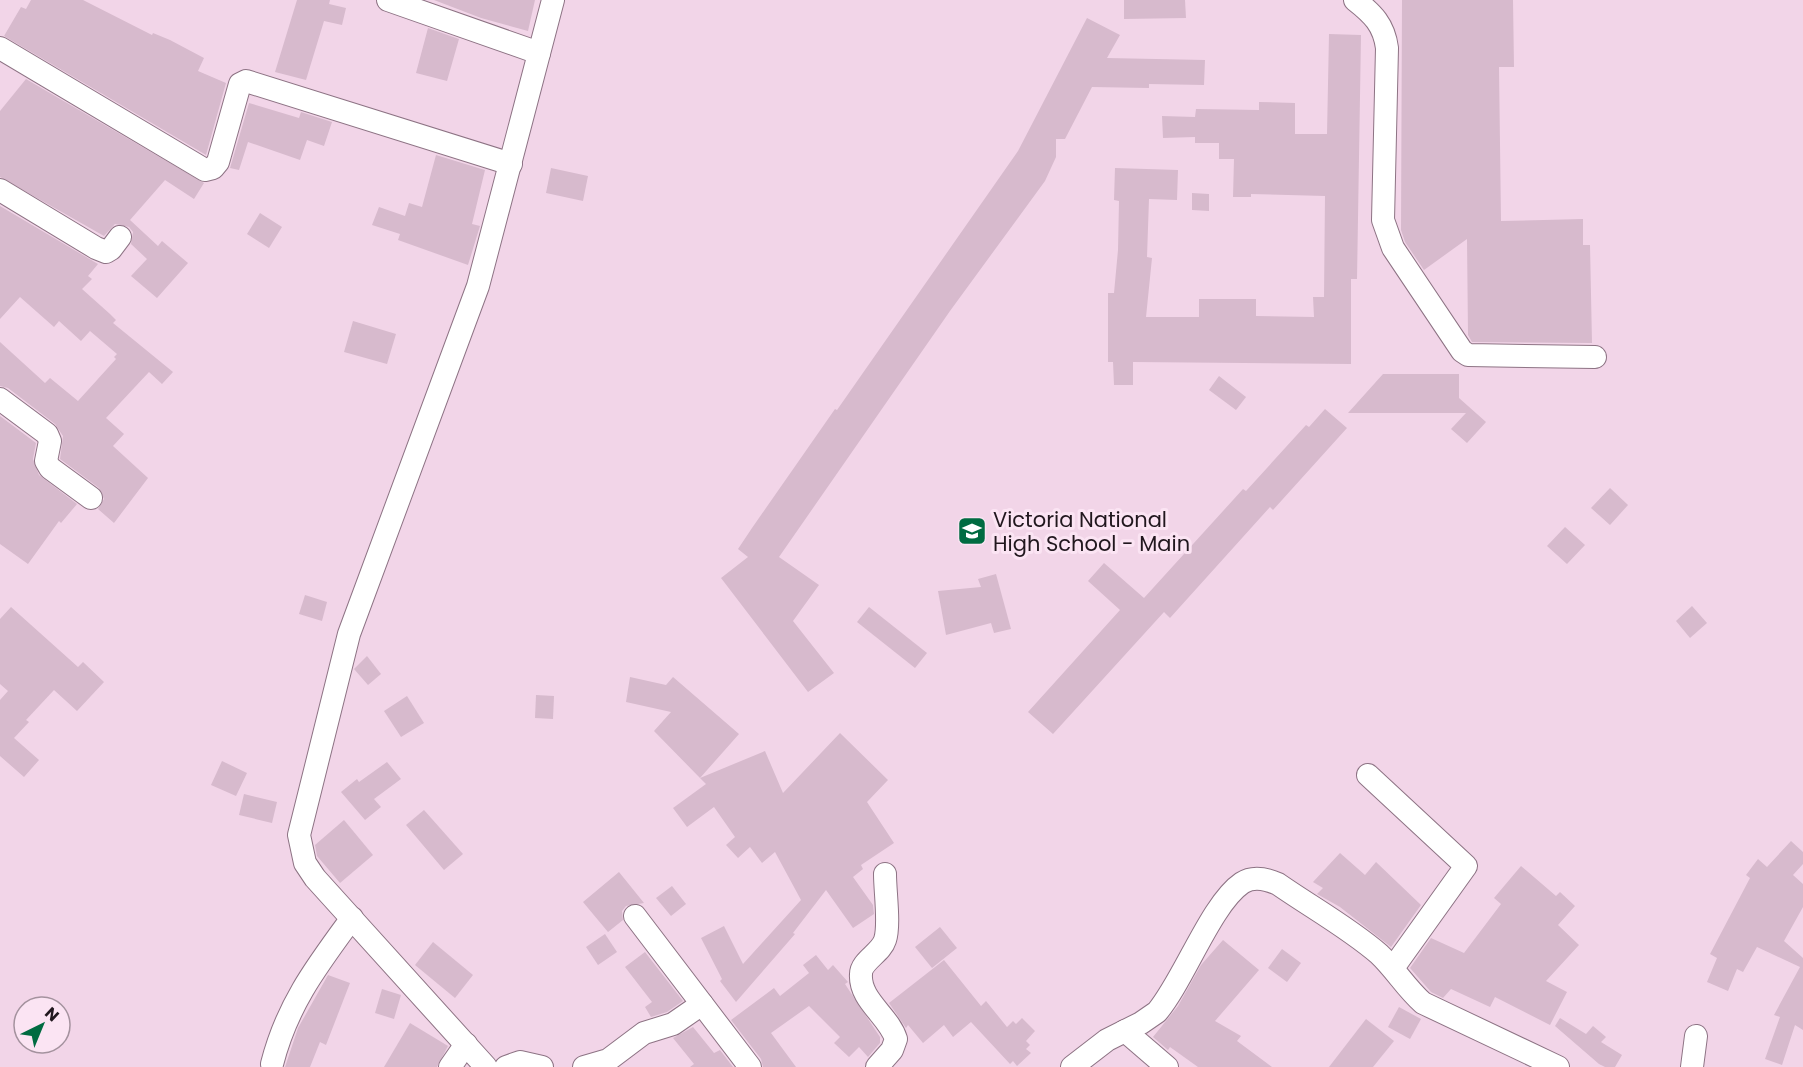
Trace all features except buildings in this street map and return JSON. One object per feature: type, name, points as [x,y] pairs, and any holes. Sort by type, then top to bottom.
[{"type":"street","points":[[387,0],[539,53]]},
{"type":"street","points":[[486,1067],[315,878],[305,863],[299,835],[349,634],[464,326],[511,164],[553,0]]},
{"type":"street","points":[[1355,0],[1372,14],[1385,34],[1387,48],[1381,207],[1393,248],[1415,282],[1462,351],[1468,355],[1595,357]]},
{"type":"street","points":[[0,48],[205,170],[213,168],[218,162],[240,84],[246,81],[511,164]]},
{"type":"street","points":[[0,190],[106,252],[120,237]]},
{"type":"street","points":[[0,399],[46,434],[50,441],[46,461],[50,468],[91,498]]},
{"type":"street","points":[[1368,775],[1466,866],[1393,968]]},
{"type":"street","points":[[877,1067],[892,1050],[896,1039],[867,996],[860,975],[863,967],[879,950],[886,937],[885,874]]},
{"type":"street","points":[[1072,1067],[1107,1040],[1141,1023],[1165,1002],[1223,904],[1243,882],[1266,879],[1278,884],[1368,946],[1393,968],[1410,992],[1423,1003],[1558,1067]]},
{"type":"street","points":[[635,916],[750,1067]]},
{"type":"street","points":[[272,1064],[282,1031],[299,993],[352,918]]},
{"type":"street","points":[[584,1067],[608,1060],[644,1033],[673,1024],[702,1004]]},
{"type":"street","points":[[1125,1031],[1167,1067]]},
{"type":"street","points":[[1692,1067],[1696,1036]]},
{"type":"street","points":[[450,1067],[466,1044]]},
{"type":"street","points":[[506,1067],[520,1062],[542,1067]]},
{"type":"place","name":"Victoria National High School - Main","points":[[972,531]]}]
